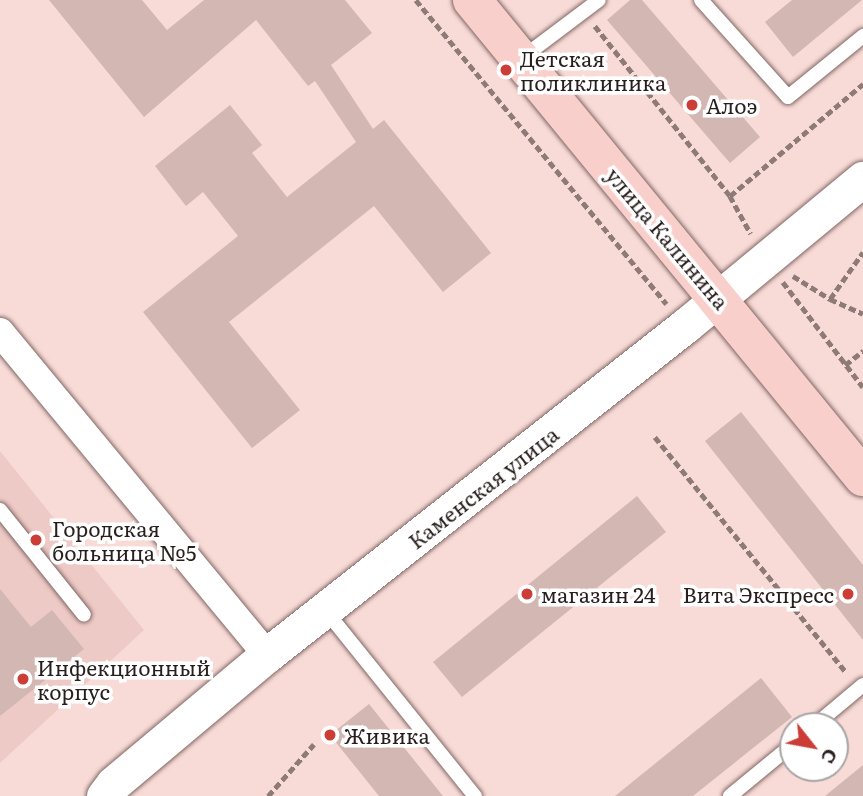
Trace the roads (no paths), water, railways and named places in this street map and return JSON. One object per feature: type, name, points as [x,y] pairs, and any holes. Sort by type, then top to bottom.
[{"type":"main road","name":"улица Калинина","points":[[472,0],[863,477]]},
{"type":"street","name":"Каменская улица","points":[[104,796],[113,784],[267,655],[685,326],[863,179]]},
{"type":"street","points":[[0,332],[267,655]]},
{"type":"lane","points":[[521,59],[599,0]]},
{"type":"lane","points":[[701,0],[788,97],[863,36]]},
{"type":"lane","points":[[0,510],[84,615]]},
{"type":"lane","points":[[326,611],[475,796]]},
{"type":"lane","points":[[831,712],[861,687]]},
{"type":"lane","points":[[730,796],[779,756]]},
{"type":"place","name":"Детская поликлиника","points":[[506,70]]},
{"type":"place","name":"Алоэ","points":[[692,105]]},
{"type":"place","name":"Городская больница №5","points":[[36,540]]},
{"type":"place","name":"магазин 24","points":[[527,594]]},
{"type":"place","name":"Вита Экспресс","points":[[848,594]]},
{"type":"place","name":"Инфекционный корпус","points":[[23,679]]},
{"type":"place","name":"Живика","points":[[330,735]]}]
